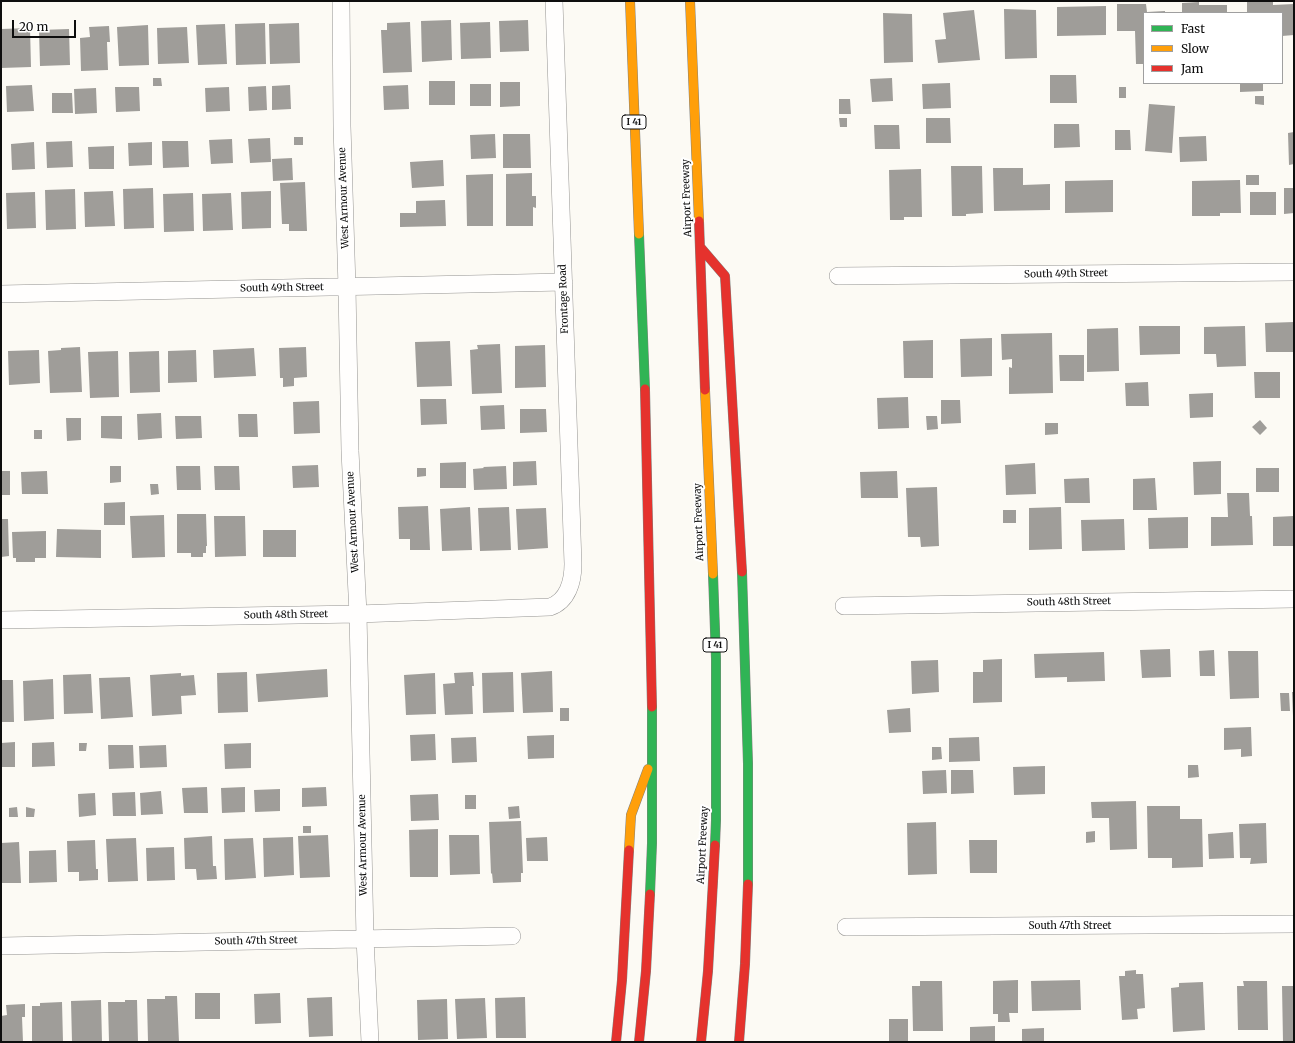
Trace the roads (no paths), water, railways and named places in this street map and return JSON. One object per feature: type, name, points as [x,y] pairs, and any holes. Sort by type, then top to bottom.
[{"type":"highway","name":"I 41","points":[[630,1],[646,414],[654,753],[652,843],[646,963],[639,1042]]},
{"type":"highway","name":"Airport Freeway","points":[[690,1],[716,659],[716,820],[708,971],[701,1042]]},
{"type":"highway","points":[[700,248],[725,276],[746,640],[749,763],[748,900],[742,1018],[739,1042]]},
{"type":"highway","points":[[616,1042],[623,958],[631,815],[654,753]]},
{"type":"street","name":"West Armour Avenue","points":[[341,1],[342,126],[348,287],[350,451],[358,614],[365,938],[370,1042]]},
{"type":"street","name":"Frontage Road","points":[[554,1],[573,564],[570,582],[565,595]]},
{"type":"street","name":"South 49th Street","points":[[838,276],[1294,272]]},
{"type":"street","name":"South 49th Street","points":[[1,294],[564,282]]},
{"type":"street","name":"South 48th Street","points":[[1,620],[358,614],[550,607],[562,601],[565,595]]},
{"type":"street","name":"South 48th Street","points":[[844,606],[1294,599]]},
{"type":"street","name":"South 47th Street","points":[[846,927],[1294,924]]},
{"type":"street","name":"South 47th Street","points":[[1,946],[512,936]]}]
